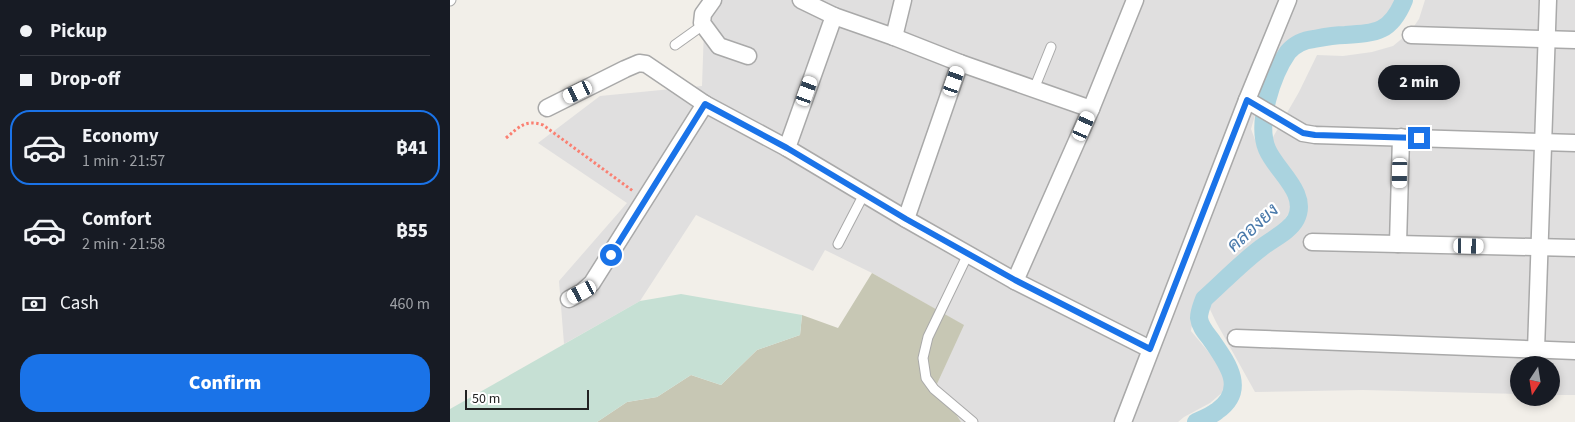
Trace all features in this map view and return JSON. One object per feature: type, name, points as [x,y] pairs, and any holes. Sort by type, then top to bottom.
[{"type":"street","points":[[713,0],[703,14],[704,25],[719,46],[748,56]]},
{"type":"street","points":[[801,0],[834,16],[1091,109]]},
{"type":"street","points":[[894,37],[903,0]]},
{"type":"street","points":[[1015,280],[1091,109],[1135,0]]},
{"type":"street","points":[[1123,422],[1150,349],[1252,101],[1288,0]]},
{"type":"street","points":[[1536,350],[1548,0]]},
{"type":"street","points":[[787,148],[834,16]]},
{"type":"street","points":[[1411,35],[1575,40]]},
{"type":"street","points":[[547,108],[625,69],[639,63],[644,63],[705,104],[787,148],[906,219],[1015,280],[1150,349]]},
{"type":"street","points":[[906,219],[960,63]]},
{"type":"street","points":[[1252,101],[1303,133],[1315,135],[1575,143]]},
{"type":"street","points":[[569,299],[592,284],[705,104]]},
{"type":"street","points":[[1398,244],[1401,138]]},
{"type":"street","points":[[1312,242],[1575,248]]},
{"type":"street","points":[[1236,338],[1575,351]]},
{"type":"lane","points":[[675,45],[704,25]]},
{"type":"lane","points":[[1034,89],[1051,47]]},
{"type":"lane","points":[[838,244],[864,194]]},
{"type":"lane","points":[[968,254],[928,337],[923,358],[926,378],[934,389],[973,422]]},
{"type":"path","points":[[506,138],[523,125],[532,122],[543,126],[646,200]]},
{"type":"shaded area","points":[[705,0],[1399,0],[1394,10],[1381,25],[1369,28],[1310,33],[1292,42],[1280,56],[1264,84],[1251,129],[1260,153],[1292,201],[1290,212],[1281,224],[1213,280],[1194,311],[1191,331],[1227,374],[1224,391],[1210,403],[1178,422],[961,422],[937,384],[963,325],[872,273],[825,250],[813,271],[696,215],[640,301],[564,344],[559,281],[627,203],[538,143],[600,96],[702,86]]},
{"type":"shaded area","points":[[1425,0],[1575,0],[1575,395],[1560,395],[1560,356],[1510,356],[1510,394],[1363,390],[1255,392],[1206,301],[1285,233],[1298,219],[1300,204],[1296,192],[1284,176],[1269,144],[1299,92],[1317,55],[1343,56],[1372,52],[1393,46],[1410,32],[1419,19]]},
{"type":"shaded area","points":[[872,273],[964,325],[937,384],[961,422],[597,422],[627,402],[657,397],[691,375],[721,385],[757,350],[800,335],[802,315],[838,328]]},
{"type":"shaded area","points":[[681,294],[802,315],[800,335],[757,350],[721,385],[691,375],[657,397],[627,402],[597,422],[450,422],[450,409],[640,301]]},
{"type":"waterway","name":"คลองยง","points":[[1196,422],[1217,411],[1226,403],[1233,386],[1229,368],[1200,321],[1199,318],[1204,299],[1239,266],[1289,228],[1296,219],[1299,209],[1295,191],[1271,157],[1264,138],[1263,126],[1267,99],[1276,73],[1288,52],[1303,41],[1330,36],[1366,33],[1382,29],[1394,19],[1404,0]]},
{"type":"route","points":[[611,255],[705,104],[787,148],[906,219],[1015,280],[1150,349],[1247,100],[1256,103],[1303,133],[1419,138]]}]
